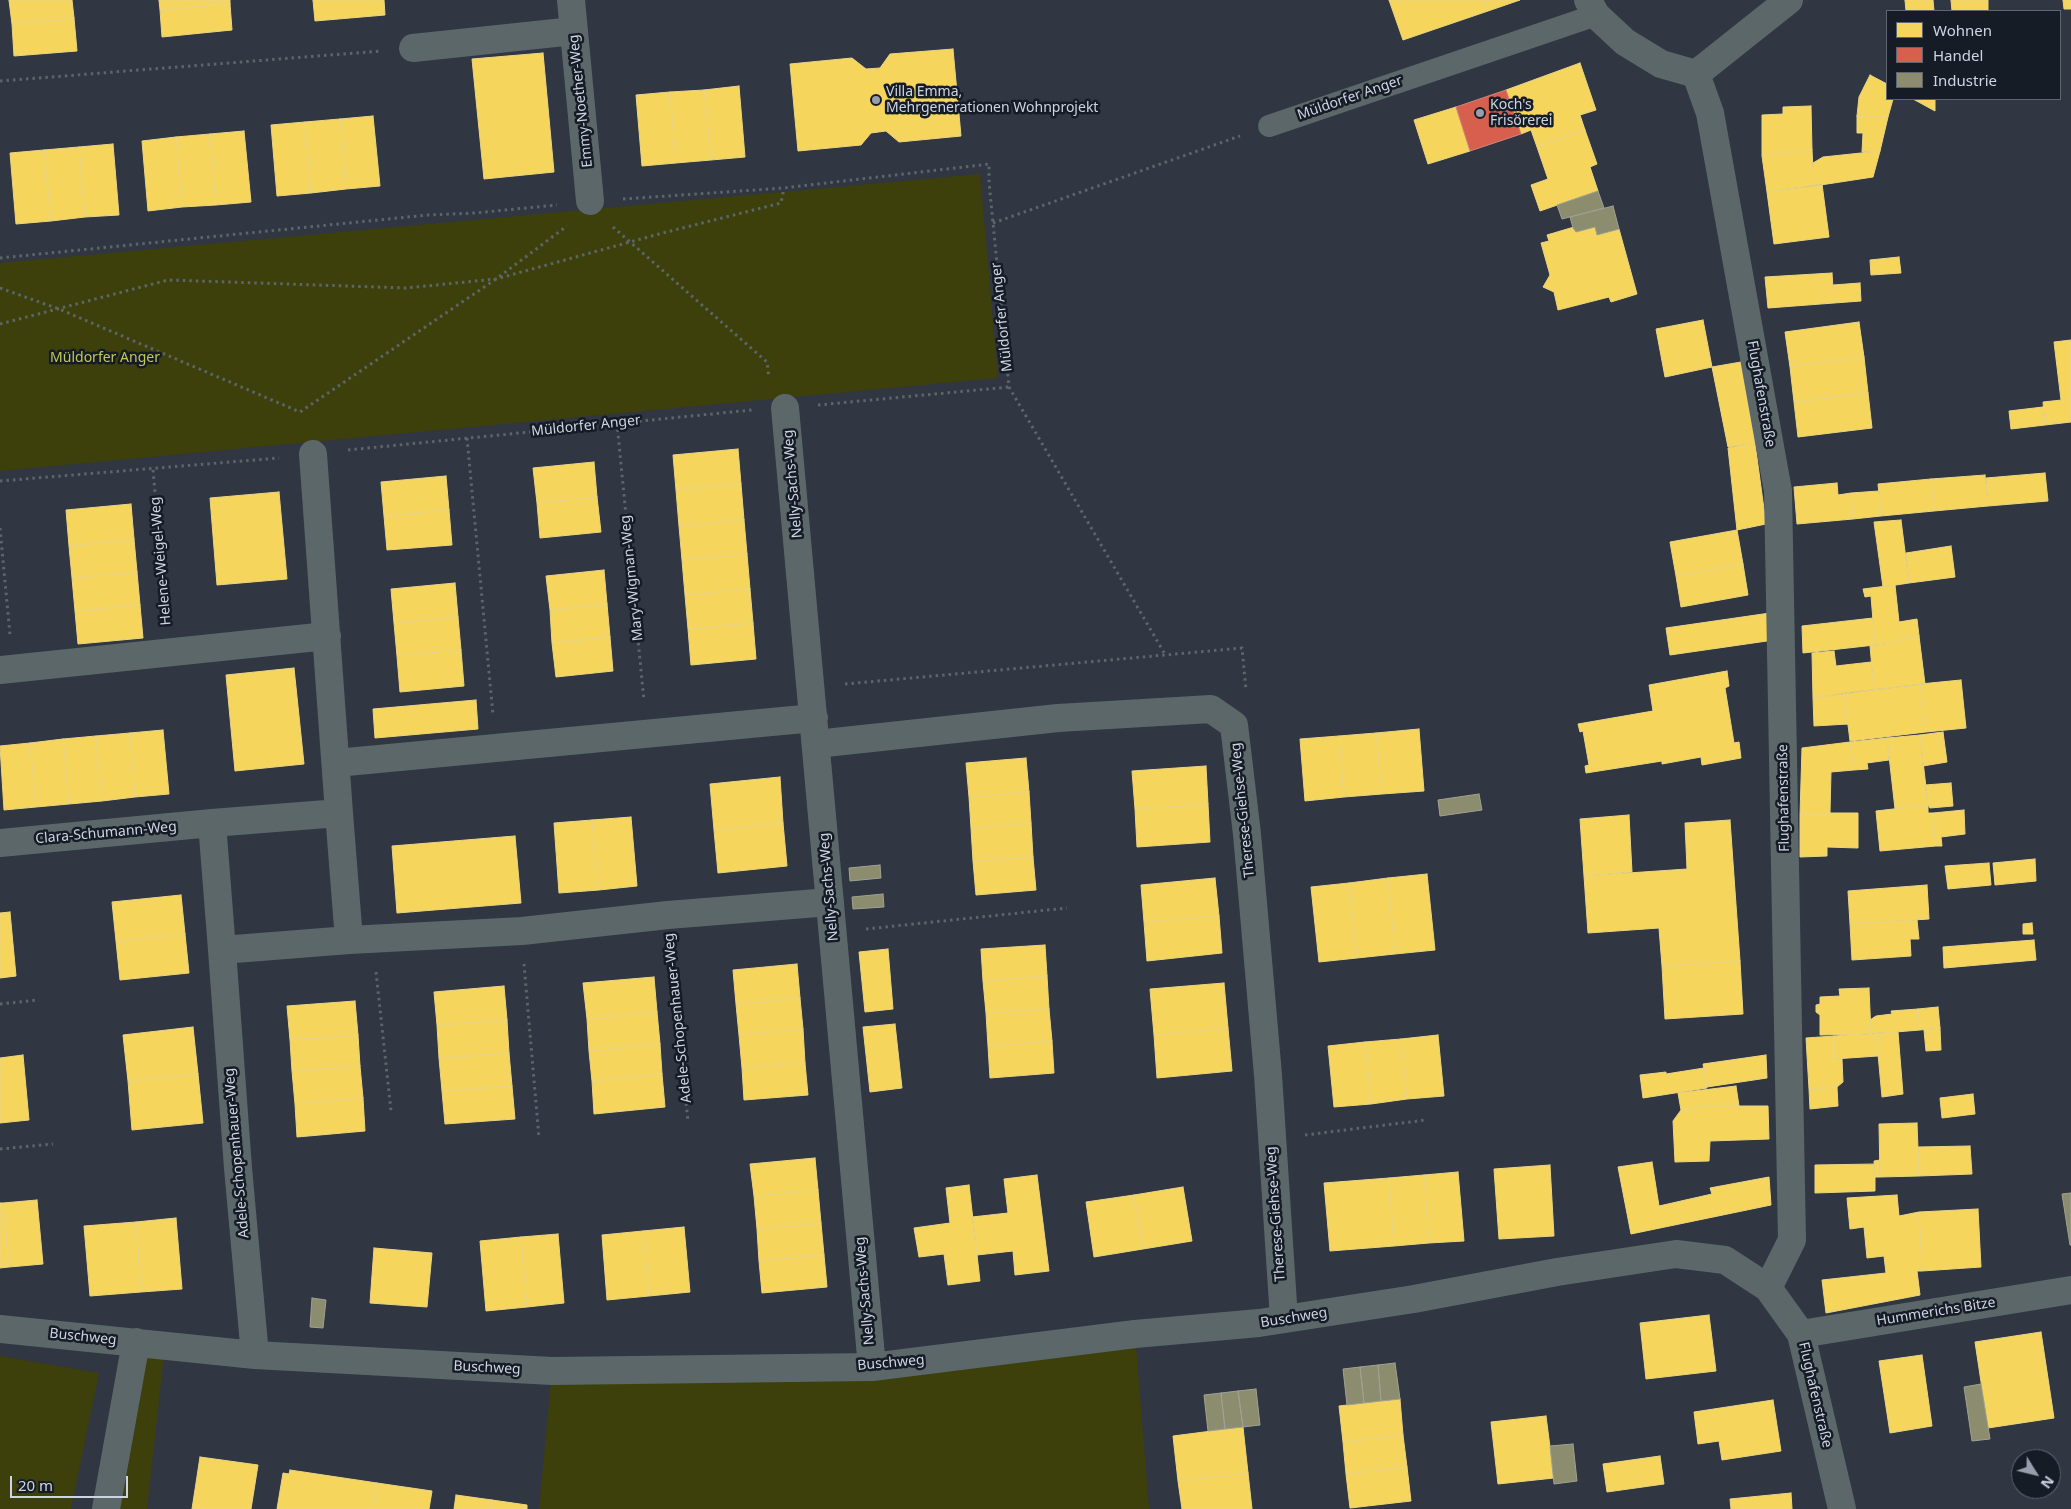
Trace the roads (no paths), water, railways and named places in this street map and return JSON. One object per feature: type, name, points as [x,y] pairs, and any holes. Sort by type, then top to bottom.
[{"type":"street","name":"Emmy-Noether-Weg","points":[[571,0],[582,211]]},
{"type":"street","points":[[1592,7],[1625,42],[1661,64],[1696,74],[1789,0]]},
{"type":"street","points":[[413,48],[574,31]]},
{"type":"street","name":"Flughafenstraße","points":[[1696,74],[1710,113],[1778,491],[1792,1240],[1768,1288],[1801,1334],[1842,1509]]},
{"type":"street","name":"Nelly-Sachs-Weg","points":[[779,408],[815,731],[872,1367]]},
{"type":"street","points":[[313,454],[339,813],[361,940]]},
{"type":"street","points":[[6,669],[327,636]]},
{"type":"street","name":"Therese-Giehse-Weg","points":[[815,731],[1211,709],[1234,725],[1248,844],[1268,1075],[1284,1319]]},
{"type":"street","points":[[336,763],[647,732],[815,731]]},
{"type":"street","points":[[212,823],[339,813]]},
{"type":"street","name":"Adele-Schopenhauer-Weg","points":[[212,823],[238,1168],[255,1356]]},
{"type":"street","name":"Clara-Schumann-Weg","points":[[0,844],[212,823]]},
{"type":"street","name":"Adele-Schopenhauer-Weg","points":[[222,950],[522,930],[668,914],[830,902]]},
{"type":"street","name":"Buschweg","points":[[0,1328],[255,1356],[552,1371],[872,1367],[1126,1335],[1259,1323],[1414,1299],[1557,1272],[1676,1254],[1725,1260],[1768,1288]]},
{"type":"street","name":"Hummerichs Bitze","points":[[1801,1334],[2071,1290]]},
{"type":"street","points":[[106,1509],[136,1342]]},
{"type":"lane","name":"Müldorfer Anger","points":[[1268,126],[1592,7]]},
{"type":"place","name":"Villa Emma, Mehrgenerationen Wohnprojekt","points":[[876,100]]},
{"type":"place","name":"Koch's Frisörerei","points":[[1480,113]]}]
